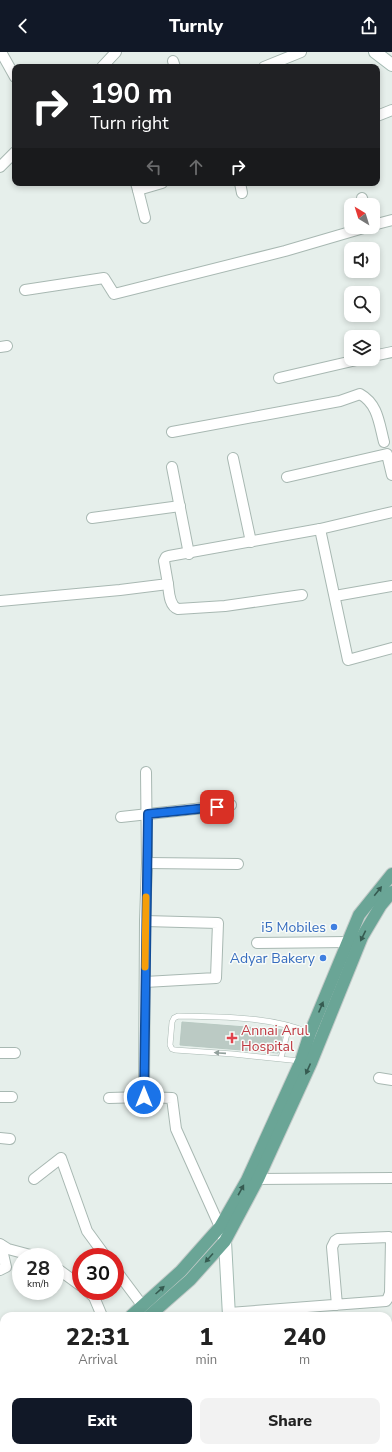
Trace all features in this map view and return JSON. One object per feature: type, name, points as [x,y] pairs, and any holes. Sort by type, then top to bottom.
[{"type":"main road","points":[[135,1312],[181,1271],[220,1227],[247,1180],[301,1061],[310,1033],[359,915],[392,874]]},
{"type":"main road","points":[[157,1312],[190,1280],[225,1241],[258,1179],[311,1063],[362,937],[370,922],[392,892]]},
{"type":"street","points":[[1,52],[12,72]]},
{"type":"street","points":[[105,64],[116,52]]},
{"type":"street","points":[[272,64],[302,52]]},
{"type":"street","points":[[375,52],[392,65]]},
{"type":"street","points":[[380,115],[392,110]]},
{"type":"street","points":[[0,167],[12,155]]},
{"type":"street","points":[[241,186],[242,194]]},
{"type":"street","points":[[137,187],[145,218]]},
{"type":"street","points":[[380,223],[392,220]]},
{"type":"street","points":[[25,290],[104,278],[114,294],[285,251],[344,234]]},
{"type":"street","points":[[380,355],[392,352]]},
{"type":"street","points":[[279,378],[344,363]]},
{"type":"street","points":[[172,432],[340,401],[360,394],[368,398],[374,406],[388,440],[387,454],[392,476]]},
{"type":"street","points":[[286,477],[387,454]]},
{"type":"street","points":[[233,458],[251,542]]},
{"type":"street","points":[[172,468],[189,554]]},
{"type":"street","points":[[92,518],[180,506]]},
{"type":"street","points":[[302,595],[225,606],[178,609],[174,608],[172,605],[164,561],[166,557],[320,529],[392,512]]},
{"type":"street","points":[[320,529],[348,660],[392,648]]},
{"type":"street","points":[[0,601],[168,584]]},
{"type":"street","points":[[335,596],[392,586]]},
{"type":"street","points":[[144,1097],[145,921],[148,814],[146,772]]},
{"type":"street","points":[[121,817],[230,805]]},
{"type":"street","points":[[147,863],[238,864]]},
{"type":"street","points":[[145,921],[218,923],[216,978],[145,982]]},
{"type":"street","points":[[257,943],[348,942]]},
{"type":"street","points":[[0,1053],[15,1053]]},
{"type":"street","points":[[379,1078],[392,1080]]},
{"type":"street","points":[[0,1097],[12,1097]]},
{"type":"street","points":[[109,1098],[172,1098],[176,1129],[225,1241],[229,1312]]},
{"type":"street","points":[[34,1179],[61,1158],[87,1231],[99,1248]]},
{"type":"street","points":[[258,1179],[392,1178]]},
{"type":"street","points":[[261,1312],[386,1301],[390,1293],[391,1240],[389,1237],[335,1241],[332,1247],[337,1305]]},
{"type":"street","points":[[0,1244],[12,1250]]},
{"type":"street","points":[[0,1244],[6,1267],[0,1270]]},
{"type":"street","points":[[124,1281],[142,1305]]},
{"type":"street","points":[[95,1300],[100,1312]]},
{"type":"lane","points":[[301,1061],[281,1058],[175,1050],[172,1049],[170,1045],[172,1022],[174,1018],[178,1016],[267,1021],[310,1033]]},
{"type":"lane","points":[[281,1058],[289,1026]]},
{"type":"building","name":"Annai Arul Hospital","points":[[182,1022],[284,1030],[278,1053],[180,1045]]},
{"type":"slow traffic","points":[[145,967],[146,897]]},
{"type":"place","name":"i5 Mobiles","points":[[334,927]]},
{"type":"place","name":"Adyar Bakery","points":[[323,958]]},
{"type":"place","name":"Annai Arul Hospital","points":[[232,1038]]},
{"type":"route","points":[[144,1097],[145,936],[148,814],[217,807]]}]
